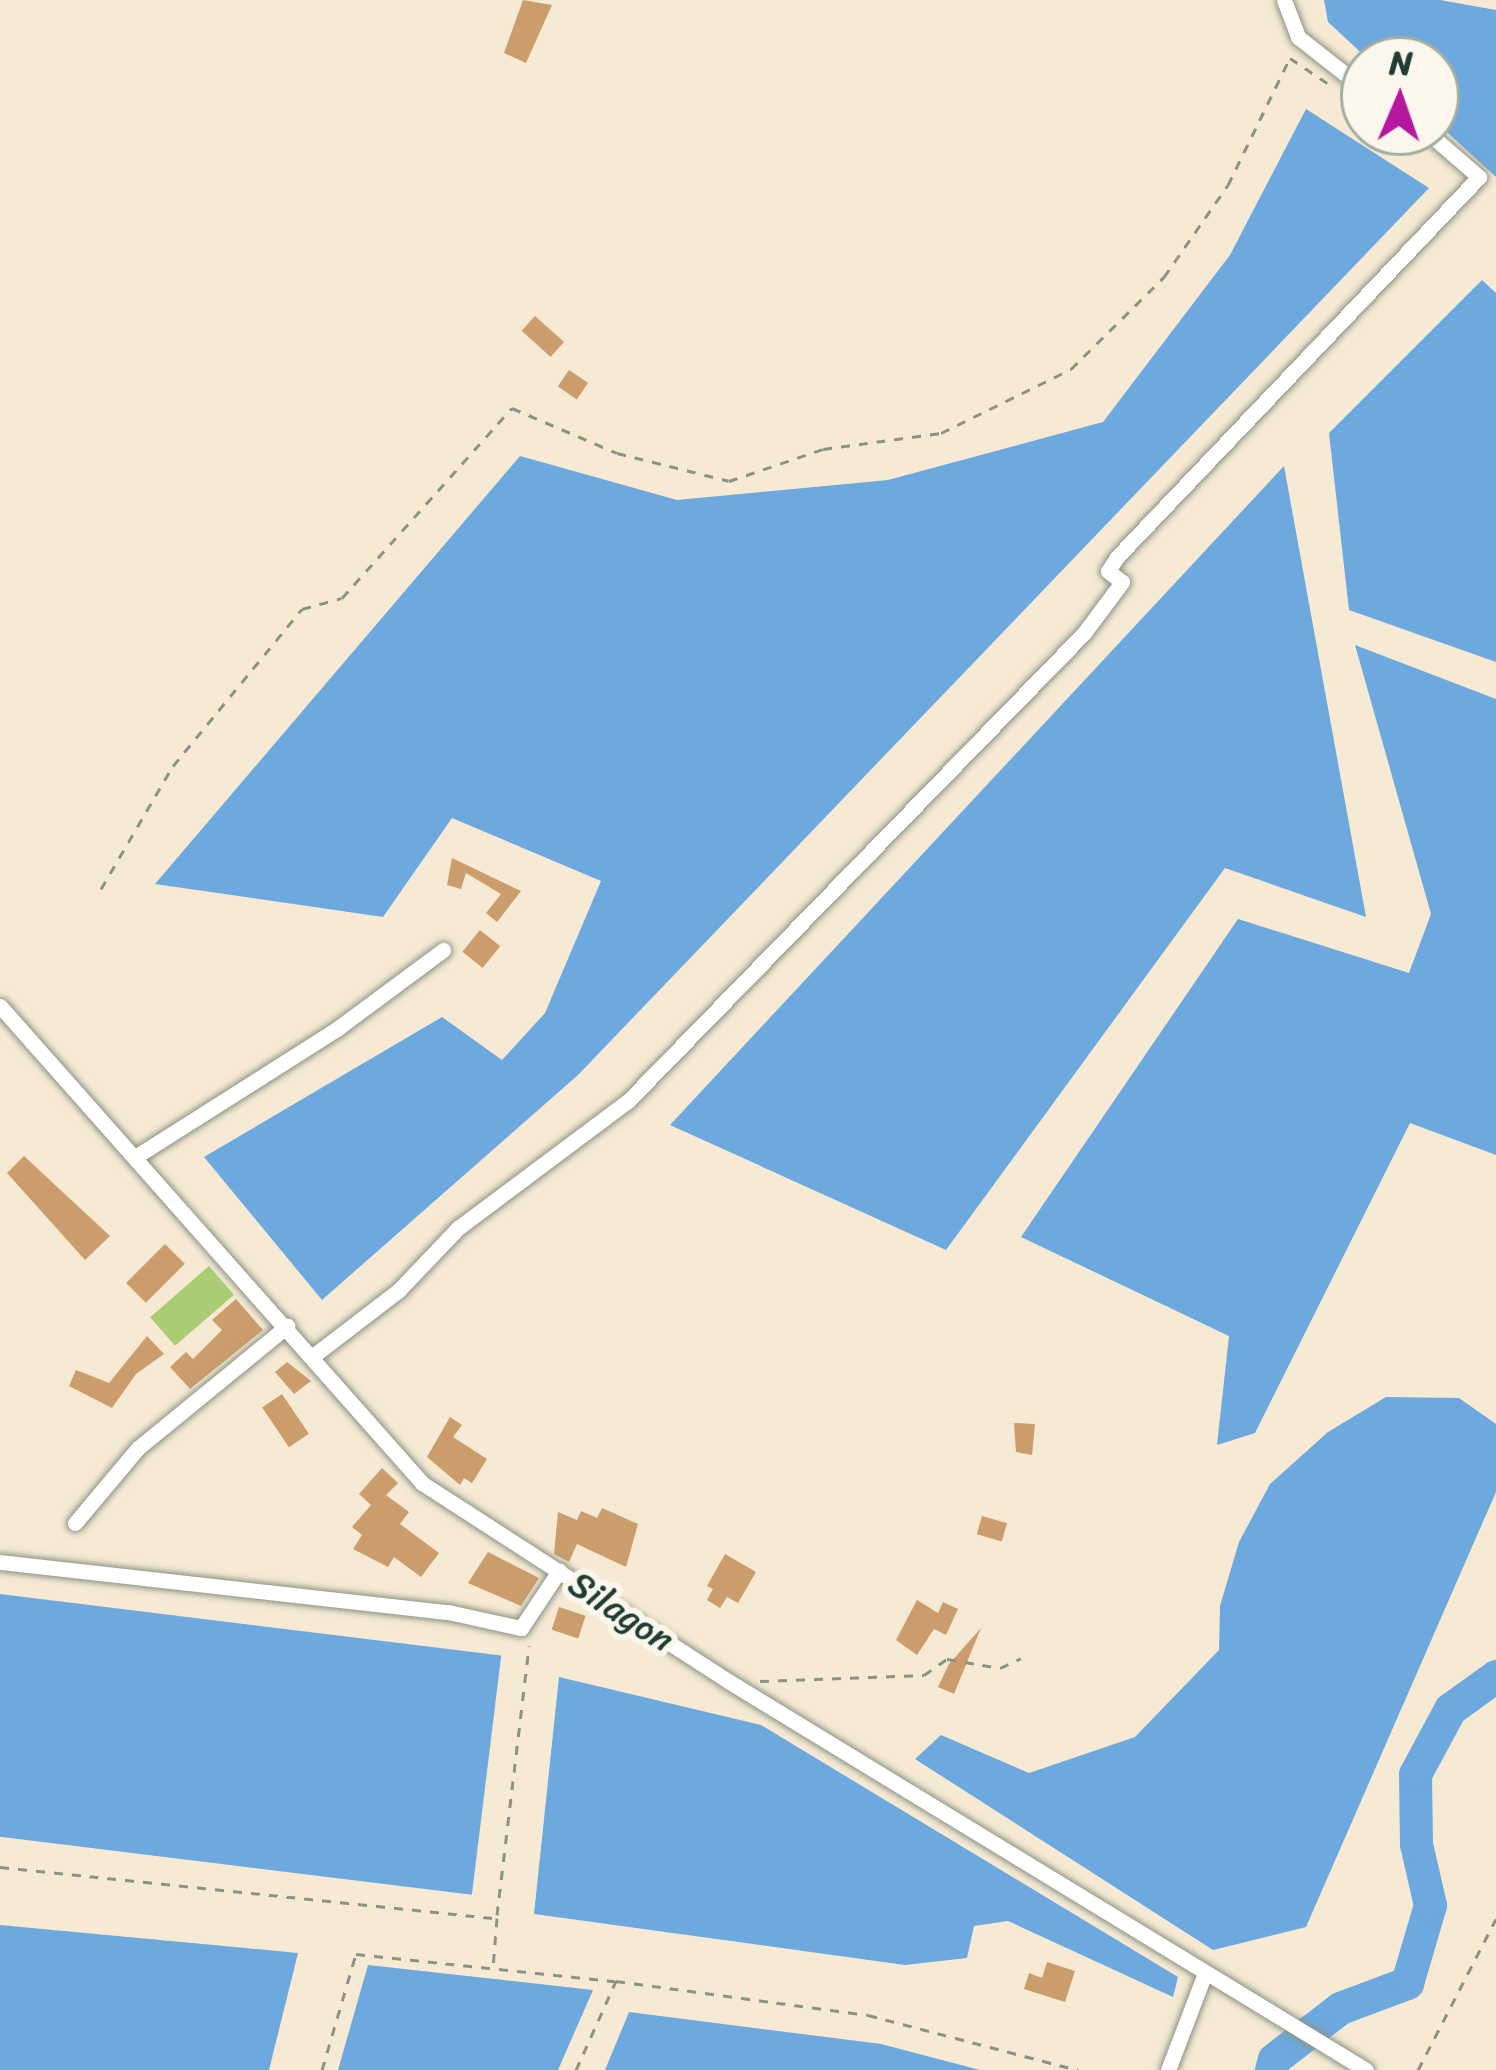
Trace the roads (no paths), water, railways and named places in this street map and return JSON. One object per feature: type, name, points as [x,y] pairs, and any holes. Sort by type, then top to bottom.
[{"type":"street","points":[[1284,0],[1298,37],[1340,70]]},
{"type":"street","points":[[313,1356],[400,1290],[458,1228],[628,1101],[1084,632],[1122,581],[1108,571],[1117,557],[1479,177],[1455,156]]},
{"type":"street","points":[[135,1157],[338,1028],[443,950]]},
{"type":"street","name":"Silagon","points":[[0,1006],[422,1483],[728,1682],[1362,2067]]},
{"type":"street","points":[[74,1523],[138,1448],[286,1326]]},
{"type":"street","points":[[0,1562],[448,1612],[521,1628],[559,1571]]},
{"type":"street","points":[[1168,2070],[1205,1973]]},
{"type":"water","points":[[1324,0],[1440,0],[1496,10],[1496,177],[1460,144],[1460,36],[1343,36],[1328,22]]},
{"type":"water","points":[[1306,109],[1340,131],[1340,156],[1379,156],[1429,188],[578,1075],[322,1300],[204,1157],[442,1017],[502,1060],[545,1013],[601,881],[452,818],[383,917],[155,884],[520,456],[677,500],[888,480],[1103,422],[1230,255]]},
{"type":"water","points":[[1482,280],[1496,293],[1496,662],[1349,610],[1329,433]]},
{"type":"water","points":[[1284,466],[1366,917],[1225,868],[946,1250],[670,1125]]},
{"type":"water","points":[[1355,645],[1496,699],[1496,1155],[1410,1123],[1255,1433],[1217,1445],[1229,1336],[1021,1237],[1238,919],[1409,973],[1431,914]]},
{"type":"water","points":[[1386,1397],[1459,1398],[1496,1424],[1496,1492],[1306,1927],[1213,1950],[915,1759],[941,1735],[1029,1773],[1135,1737],[1219,1650],[1220,1606],[1239,1542],[1270,1484],[1328,1432]]},
{"type":"water","points":[[0,1594],[501,1656],[472,1895],[0,1837]]},
{"type":"water","points":[[559,1677],[761,1725],[1178,1977],[1173,1997],[1008,1921],[974,1926],[967,1958],[905,1965],[534,1914]]},
{"type":"water","points":[[0,1925],[298,1953],[269,2070],[0,2070]]},
{"type":"water","points":[[368,1965],[593,1990],[558,2070],[338,2070]]},
{"type":"water","points":[[629,2012],[881,2044],[980,2070],[605,2070]]},
{"type":"waterway","points":[[1271,2070],[1274,2059],[1340,2008],[1407,1983],[1430,1905],[1416,1844],[1415,1774],[1450,1709],[1496,1676]]}]
